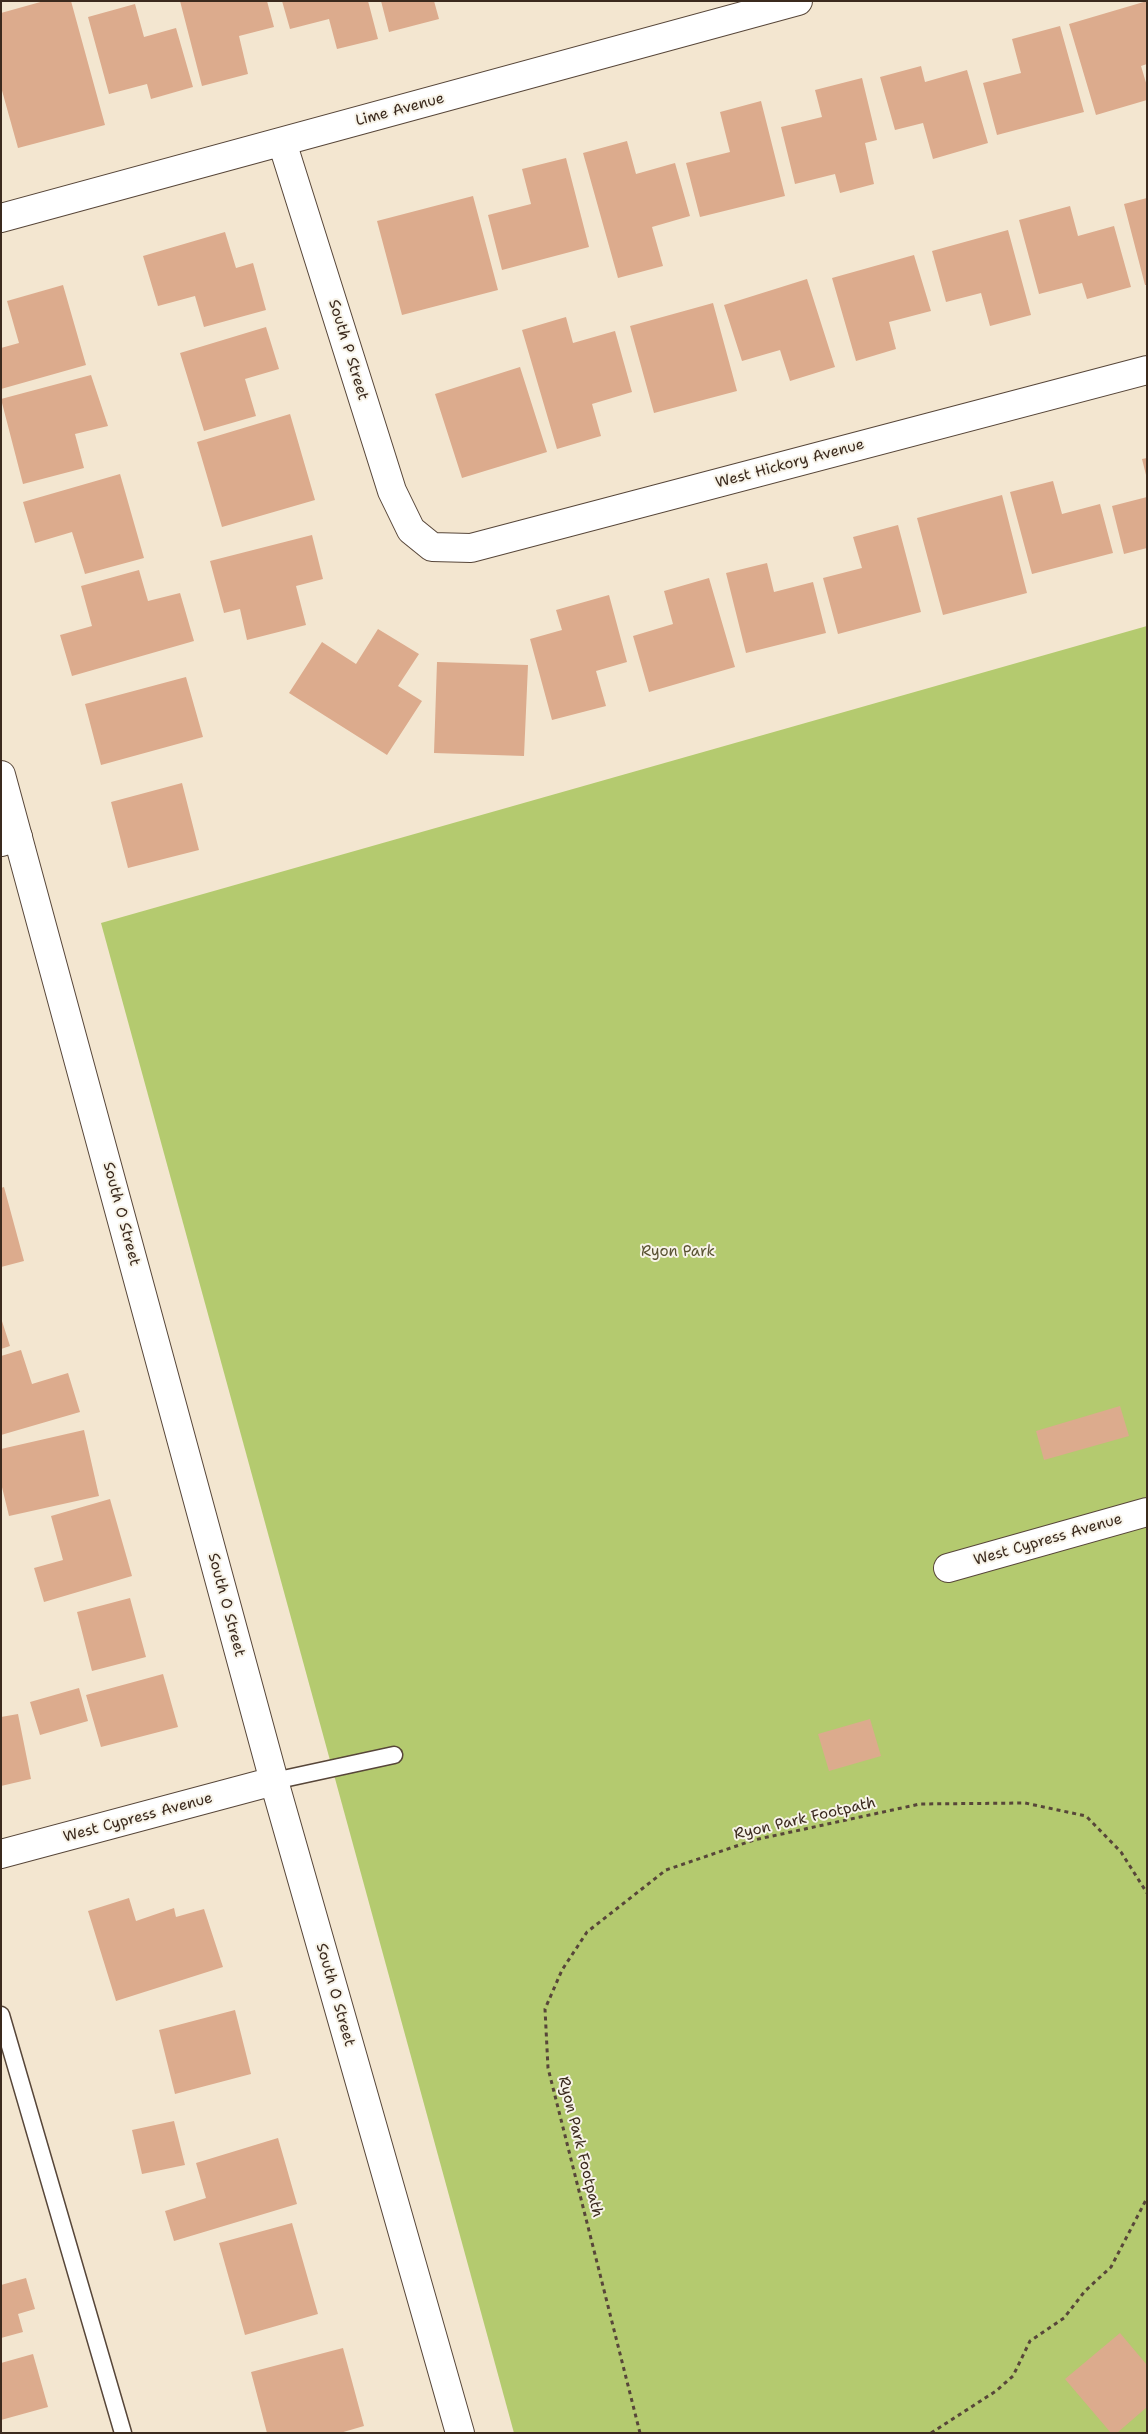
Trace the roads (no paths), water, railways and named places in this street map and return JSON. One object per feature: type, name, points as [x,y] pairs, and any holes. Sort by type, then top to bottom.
[{"type":"street","name":"Lime Avenue","points":[[1,218],[798,1]]},
{"type":"street","name":"South P Street","points":[[282,142],[392,491],[411,530],[432,547]]},
{"type":"street","name":"West Hickory Avenue","points":[[432,547],[472,548],[1147,370]]},
{"type":"street","name":"South O Street","points":[[1,775],[10,839],[274,1782],[460,2433]]},
{"type":"street","name":"West Cypress Avenue","points":[[948,1568],[1147,1512]]},
{"type":"street","name":"West Cypress Avenue","points":[[1,1854],[274,1782]]},
{"type":"lane","points":[[274,1782],[394,1755]]},
{"type":"lane","points":[[1,2015],[123,2433]]},
{"type":"park label","name":"Ryon Park","points":[[678,1252]]}]
